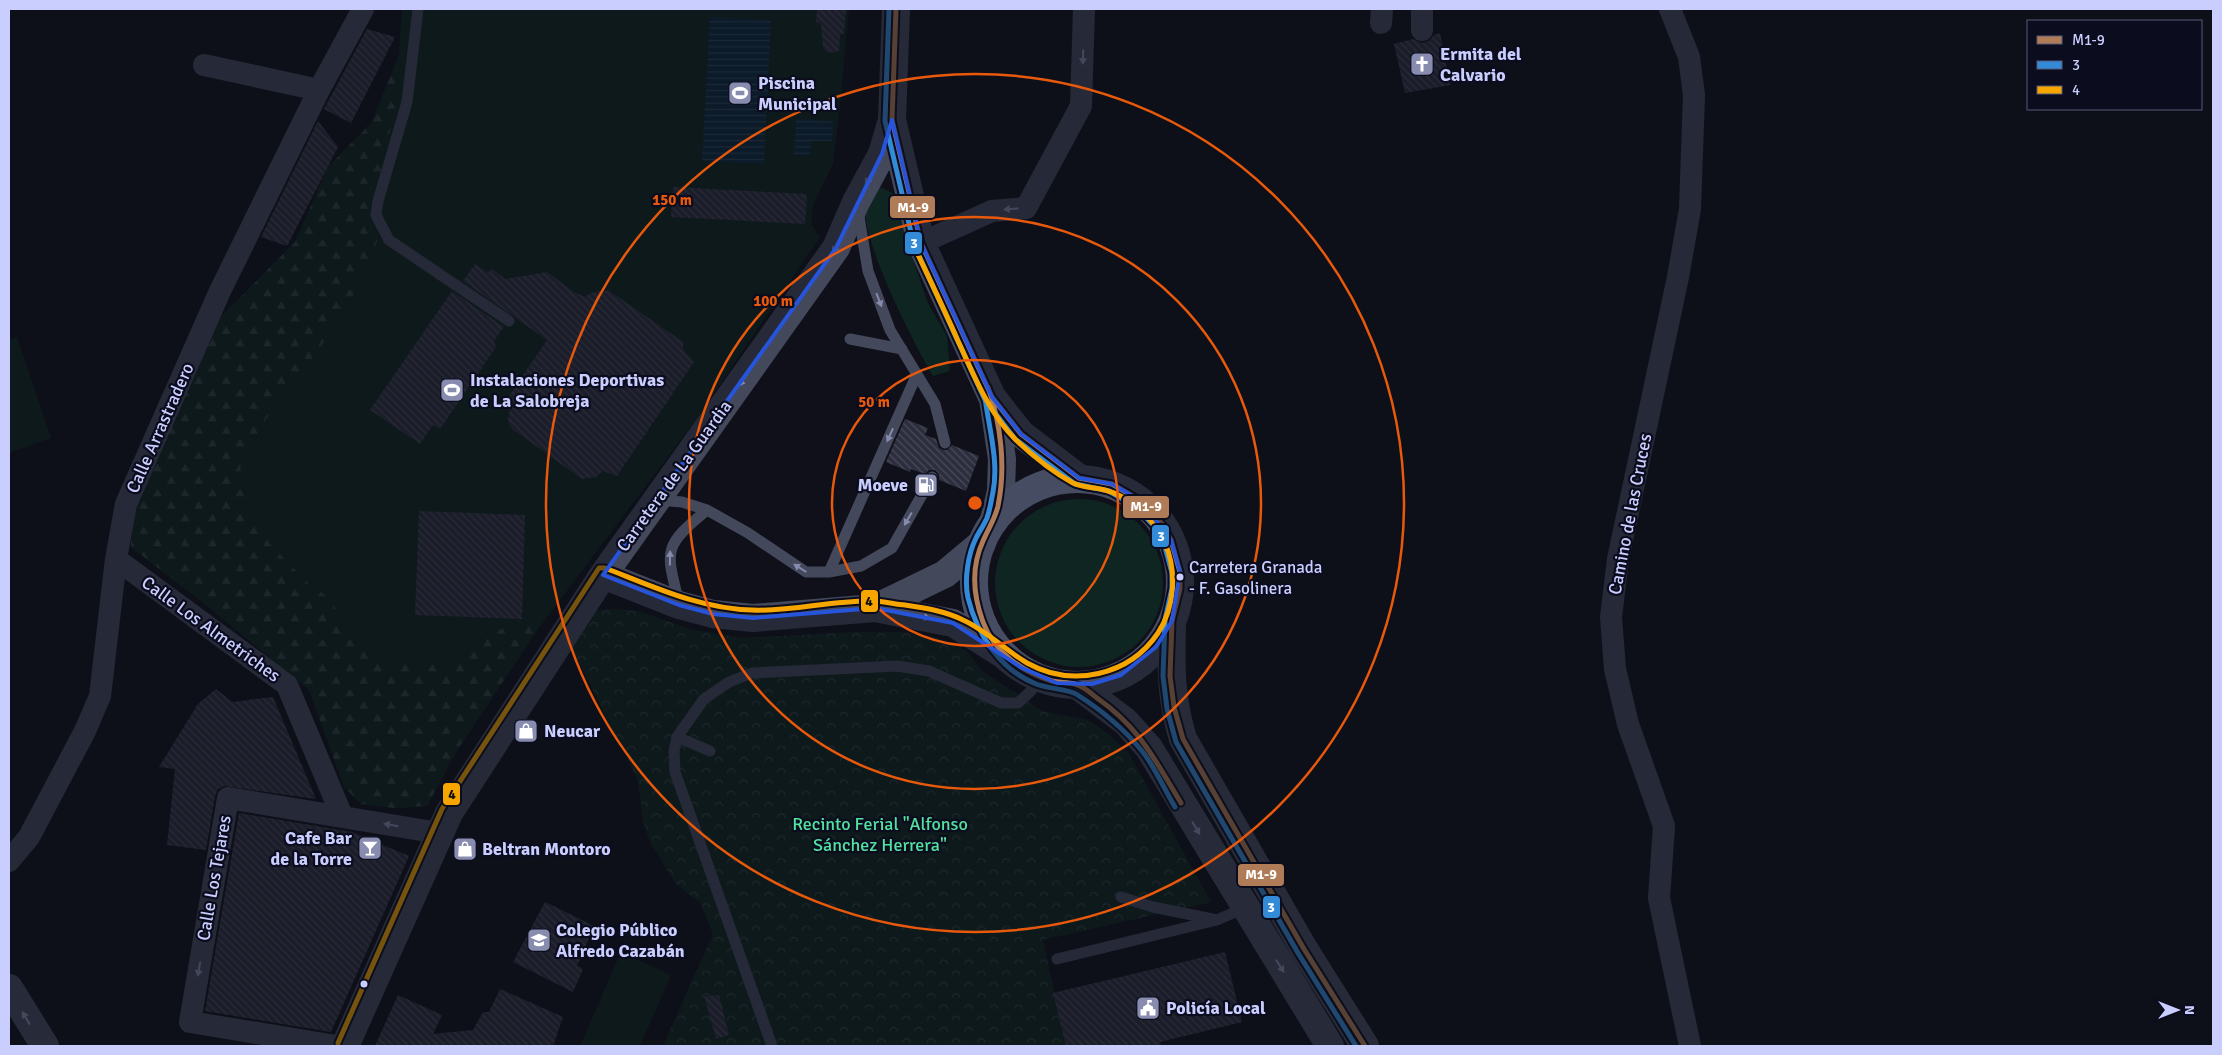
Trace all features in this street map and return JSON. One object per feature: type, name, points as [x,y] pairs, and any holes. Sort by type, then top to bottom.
[{"type":"main road","points":[[1079,478],[1096,480],[1127,491],[1147,506],[1164,525],[1174,548],[1180,572],[1177,606],[1172,622],[1156,648],[1134,668],[1107,680],[1077,685],[1057,683],[1038,677],[1022,668],[1007,656],[995,643],[986,628],[975,595],[977,560],[988,532],[1011,503],[1031,489],[1063,479],[1079,478]]},
{"type":"main road","points":[[1172,622],[1170,676],[1174,708],[1182,739],[1304,949],[1365,1046]]},
{"type":"main road","points":[[1077,685],[1126,722],[1149,748],[1244,908],[1330,1046]]},
{"type":"main road","points":[[9,988],[45,1046]]},
{"type":"street","name":"Calle Arrastradero","points":[[9,860],[29,837],[86,731],[100,696],[116,560],[126,504],[220,291],[319,90],[363,9]]},
{"type":"street","points":[[896,9],[892,120],[921,243],[992,397],[1021,434],[1079,478]]},
{"type":"street","points":[[921,243],[992,211],[1026,208],[1081,106],[1084,9]]},
{"type":"street","name":"Camino de las Cruces","points":[[1670,9],[1689,57],[1694,95],[1690,209],[1678,277],[1618,559],[1612,618],[1615,669],[1628,724],[1664,826],[1659,898],[1690,1046]]},
{"type":"street","points":[[204,65],[319,90]]},
{"type":"street","name":"Carretera de La Guardia","points":[[345,1046],[449,812],[603,575],[836,248],[856,202],[882,154],[892,120]]},
{"type":"street","points":[[875,608],[945,574],[988,532],[1001,491],[1002,459],[992,397]]},
{"type":"street","name":"Calle Los Almetriches","points":[[116,560],[287,685],[342,816]]},
{"type":"street","points":[[603,575],[679,605],[713,614],[753,618],[875,608],[953,623],[1007,656]]},
{"type":"street","name":"Calle Los Tejares","points":[[336,1046],[190,1022],[228,798],[342,816],[438,834]]},
{"type":"lane","points":[[418,9],[407,102],[378,201],[376,216],[389,240],[509,321]]},
{"type":"lane","points":[[856,202],[868,271],[890,330],[936,404],[945,443]]},
{"type":"lane","points":[[850,340],[902,349]]},
{"type":"lane","points":[[829,572],[917,374]]},
{"type":"lane","points":[[658,500],[682,502],[706,510],[748,533],[806,572],[829,572],[862,566],[892,548],[932,477]]},
{"type":"lane","points":[[679,605],[671,576],[669,551],[679,534],[706,510]]},
{"type":"lane","points":[[772,1046],[675,772],[674,751],[677,737],[704,699],[729,682],[752,673],[897,666],[929,671],[1001,703],[1018,703],[1031,690],[1038,677]]},
{"type":"lane","points":[[677,737],[710,751]]},
{"type":"lane","points":[[1121,897],[1153,907],[1217,920]]},
{"type":"lane","points":[[1057,960],[1217,920],[1244,908]]},
{"type":"highlighted area","points":[[892,120],[921,243],[992,397],[1021,434],[1079,478],[1112,484],[1141,501],[1171,540],[1180,572],[1172,621],[1156,647],[1121,675],[1092,684],[1057,683],[1022,668],[953,623],[875,608],[753,618],[713,614],[679,605],[603,575],[836,248],[882,154]]},
{"type":"green space","name":"Instalaciones Deportivas de La Salobreja","points":[[402,9],[849,9],[833,164],[813,205],[811,224],[820,237],[698,417],[538,629],[456,752],[427,806],[394,808],[361,804],[344,787],[309,690],[205,604],[131,547],[219,319],[295,242],[328,167],[372,122],[399,55]]},
{"type":"green space","points":[[399,55],[402,76],[369,226],[378,239],[356,291],[316,354],[261,426],[240,467],[247,503],[269,543],[308,583],[329,598],[357,645],[384,661],[439,665],[458,661],[473,651],[486,637],[521,619],[538,629],[456,752],[427,806],[394,808],[361,804],[344,787],[309,690],[205,604],[131,547],[131,512],[219,319],[295,242],[328,167],[372,122]]},
{"type":"green space","points":[[877,186],[893,193],[928,303],[947,336],[950,371],[933,376],[889,290],[878,263],[866,217],[866,202]]},
{"type":"green space","points":[[17,337],[51,438],[9,453],[9,340]]},
{"type":"green space","points":[[1087,499],[1111,505],[1139,523],[1157,551],[1162,567],[1162,599],[1157,615],[1139,643],[1126,653],[1103,664],[1071,667],[1047,661],[1019,643],[1009,630],[998,607],[995,575],[1001,551],[1019,523],[1032,513],[1055,502]]},
{"type":"green space","name":"Recinto Ferial \"Alfonso Sánchez Herrera\"","points":[[595,610],[639,611],[690,629],[741,638],[855,632],[904,632],[938,638],[967,651],[981,670],[1042,711],[1088,720],[1107,733],[1128,752],[1211,902],[1043,940],[1066,1046],[663,1046],[713,934],[701,904],[675,883],[650,842],[643,821],[638,780],[571,647]]},
{"type":"green space","points":[[621,952],[671,975],[640,1046],[580,1046]]},
{"type":"water","points":[[710,17],[771,20],[764,164],[702,161]]},
{"type":"water","points":[[796,119],[833,121],[832,141],[811,141],[810,155],[794,155]]},
{"type":"building","points":[[817,9],[846,9],[844,33],[840,35],[839,51],[828,53],[823,48],[821,23],[816,22]]},
{"type":"building","points":[[367,29],[395,37],[351,123],[324,109]]},
{"type":"building","name":"Ermita del Calvario","points":[[1440,33],[1450,85],[1405,93],[1394,44],[1413,39],[1422,43],[1429,41],[1434,35]]},
{"type":"building","points":[[318,121],[338,147],[287,246],[261,237]]},
{"type":"building","points":[[673,187],[807,194],[805,224],[671,217]]},
{"type":"building","points":[[475,264],[488,273],[491,268],[505,279],[547,272],[574,292],[585,297],[590,293],[608,290],[683,342],[683,350],[694,362],[617,476],[603,471],[596,477],[582,479],[512,429],[508,422],[510,408],[504,403],[547,340],[463,281]]},
{"type":"building","points":[[452,291],[504,327],[494,341],[496,347],[440,429],[433,425],[420,444],[370,410]]},
{"type":"building","points":[[905,419],[928,428],[925,435],[936,439],[939,448],[943,450],[947,450],[952,445],[979,456],[966,491],[939,480],[939,474],[935,470],[929,470],[925,474],[911,469],[910,472],[886,462]]},
{"type":"building","points":[[419,511],[525,515],[522,619],[415,615]]},
{"type":"building","points":[[216,689],[232,702],[273,697],[316,799],[224,786],[218,789],[215,796],[206,850],[167,845],[175,769],[159,767],[198,704]]},
{"type":"building","points":[[239,813],[352,832],[409,856],[331,1032],[205,1011]]},
{"type":"building","points":[[545,902],[594,926],[577,966],[583,969],[573,992],[513,962]]},
{"type":"building","name":"Policía Local","points":[[1225,952],[1242,1022],[1160,1042],[1161,1046],[1066,1046],[1053,993]]},
{"type":"building","points":[[500,989],[563,1017],[553,1046],[375,1046],[398,995],[442,1015],[433,1034],[473,1030],[483,1012],[489,1012]]},
{"type":"building","points":[[719,995],[729,1035],[716,1039],[704,996]]},
{"type":"transit line","name":"3","points":[[889,9],[885,121],[914,245],[985,400],[1015,439],[1075,484],[1109,491],[1136,507],[1157,529],[1164,543],[1172,573],[1172,588],[1165,620],[1163,676],[1167,709],[1176,742],[1298,953],[1356,1046]]},
{"type":"transit line","name":"M1-9","points":[[896,9],[892,120],[921,243],[992,397],[1021,434],[1079,478],[1112,484],[1141,501],[1163,525],[1171,540],[1180,572],[1180,589],[1172,621],[1170,676],[1174,707],[1183,739],[1304,949],[1365,1046]]},
{"type":"transit line","name":"4","points":[[338,1043],[442,809],[599,568],[605,568],[695,601],[733,609],[767,610],[842,602],[880,601],[935,610],[972,624],[1027,663],[1044,671],[1062,675],[1081,676],[1098,674],[1116,668],[1146,648],[1158,633],[1168,612],[1173,577],[1169,554],[1155,526],[1141,510],[1115,493],[1081,486],[1065,479],[1029,452],[1006,429],[997,418],[976,380],[914,246]]},
{"type":"transit line","name":"M1-9","points":[[988,387],[999,431],[1002,461],[998,506],[979,551],[975,571],[977,602],[988,633],[994,643],[1020,666],[1052,681],[1081,686],[1112,709],[1136,733],[1181,803]]},
{"type":"transit line","name":"3","points":[[985,398],[993,445],[995,481],[988,515],[973,544],[969,559],[967,591],[977,625],[992,649],[1011,670],[1036,684],[1076,694],[1120,727],[1147,757],[1175,807]]},
{"type":"place","name":"Ermita del Calvario","points":[[1422,64]]},
{"type":"place","name":"Piscina Municipal","points":[[740,93]]},
{"type":"place","name":"Instalaciones Deportivas de La Salobreja","points":[[452,390]]},
{"type":"place","name":"Moeve","points":[[926,485]]},
{"type":"place","name":"Carretera Granada - F. Gasolinera","points":[[1180,577]]},
{"type":"place","name":"Neucar","points":[[526,731]]},
{"type":"place","name":"Cafe Bar de la Torre","points":[[370,848]]},
{"type":"place","name":"Beltran Montoro","points":[[465,849]]},
{"type":"place","name":"Colegio Público Alfredo Cazabán","points":[[539,940]]},
{"type":"place","name":"Policía Local","points":[[1148,1008]]}]
